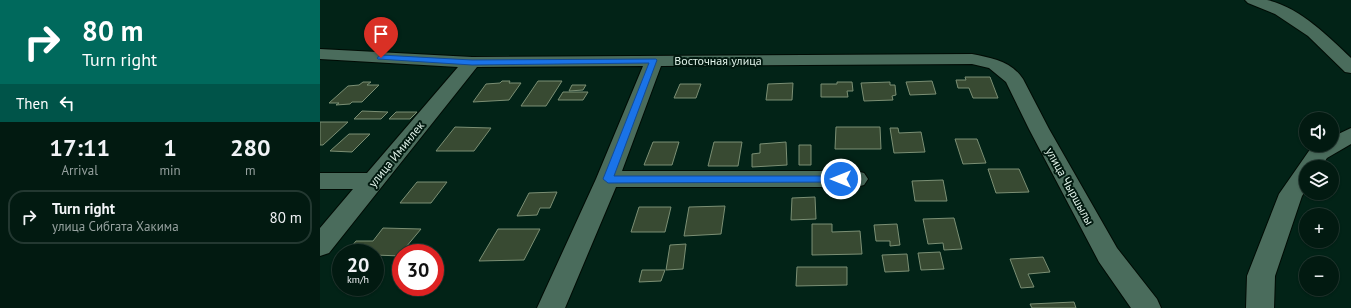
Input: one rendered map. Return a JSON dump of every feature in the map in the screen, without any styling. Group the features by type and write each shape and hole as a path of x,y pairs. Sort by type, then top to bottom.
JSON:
{"street":[{"path":"1253,0 1281,11 1314,32 1351,68"},
{"name":"Восточная улица","path":"320,54 472,62 972,58 995,64"},
{"path":"551,308 608,179 654,60"},
{"name":"улица Иминлек","path":"320,246 472,62"},
{"name":"улица Чыршылы","path":"995,64 1014,79 1039,129 1108,255 1147,308"},
{"path":"1314,160 1319,153 1351,135"},
{"path":"608,179 856,179"},
{"path":"320,181 375,181"},
{"path":"1260,308 1261,276 1291,194 1299,183"}],"building":[{"path":"965,77 990,77 998,98 973,98 969,88 958,88 956,80 966,80"},
{"path":"502,81 510,81 509,83 521,83 509,100 473,102 486,84 500,83"},
{"path":"538,81 562,81 546,106 521,106"},
{"path":"932,81 936,94 910,95 906,82"},
{"path":"363,82 371,82 367,85 379,85 362,102 336,105 339,103 329,103 348,86 359,85"},
{"path":"837,82 852,82 853,91 847,91 848,97 821,97 821,84 837,84"},
{"path":"890,82 890,85 895,85 896,95 892,96 893,100 864,101 861,83"},
{"path":"793,83 792,100 766,100 768,84"},
{"path":"680,84 701,84 696,98 674,98"},
{"path":"572,85 586,85 583,90 569,91"},
{"path":"563,92 588,92 583,100 558,100"},
{"path":"362,111 388,112 381,119 354,119"},
{"path":"396,112 417,112 410,119 389,119"},
{"path":"320,122 348,122 323,145 320,145"},
{"path":"455,127 491,128 474,151 436,151"},
{"path":"836,127 880,127 881,149 835,149"},
{"path":"890,128 898,128 899,133 921,132 925,152 894,153"},
{"path":"349,134 370,134 352,152 330,151"},
{"path":"955,139 977,139 986,163 963,164"},
{"path":"653,142 679,142 672,165 644,165"},
{"path":"714,142 742,142 738,166 708,166"},
{"path":"786,142 787,165 752,167 752,154 760,153 760,144"},
{"path":"799,145 811,145 811,165 799,165"},
{"path":"988,169 1019,169 1029,192 996,193"},
{"path":"943,180 947,201 915,201 912,181"},
{"path":"417,182 447,182 431,203 400,203"},
{"path":"557,192 550,208 540,208 537,215 517,216 529,193"},
{"path":"815,197 816,219 791,220 792,198"},
{"path":"725,206 721,234 684,236 689,207"},
{"path":"639,207 671,207 665,232 631,232"},
{"path":"954,218 962,249 944,250 943,243 928,244 923,219"},
{"path":"812,224 832,224 832,232 860,231 862,254 812,255"},
{"path":"897,224 900,245 890,246 890,241 876,241 874,225"},
{"path":"383,228 421,229 408,244 392,244 392,256 384,255 384,244 354,244 356,241 373,241"},
{"path":"498,229 540,229 524,260 479,261"},
{"path":"686,244 683,269 666,270 670,245"},
{"path":"940,252 944,269 921,270 918,253"},
{"path":"907,254 909,271 885,272 882,255"},
{"path":"1043,257 1050,272 1028,274 1034,287 1021,288 1010,259"},
{"path":"797,267 847,267 847,285 796,286"},
{"path":"642,270 665,270 661,281 639,282"},
{"path":"1074,302 1076,308 1032,308 1030,304"}],"route":[{"path":"381,58 472,62 654,60 608,179 841,179"}]}
